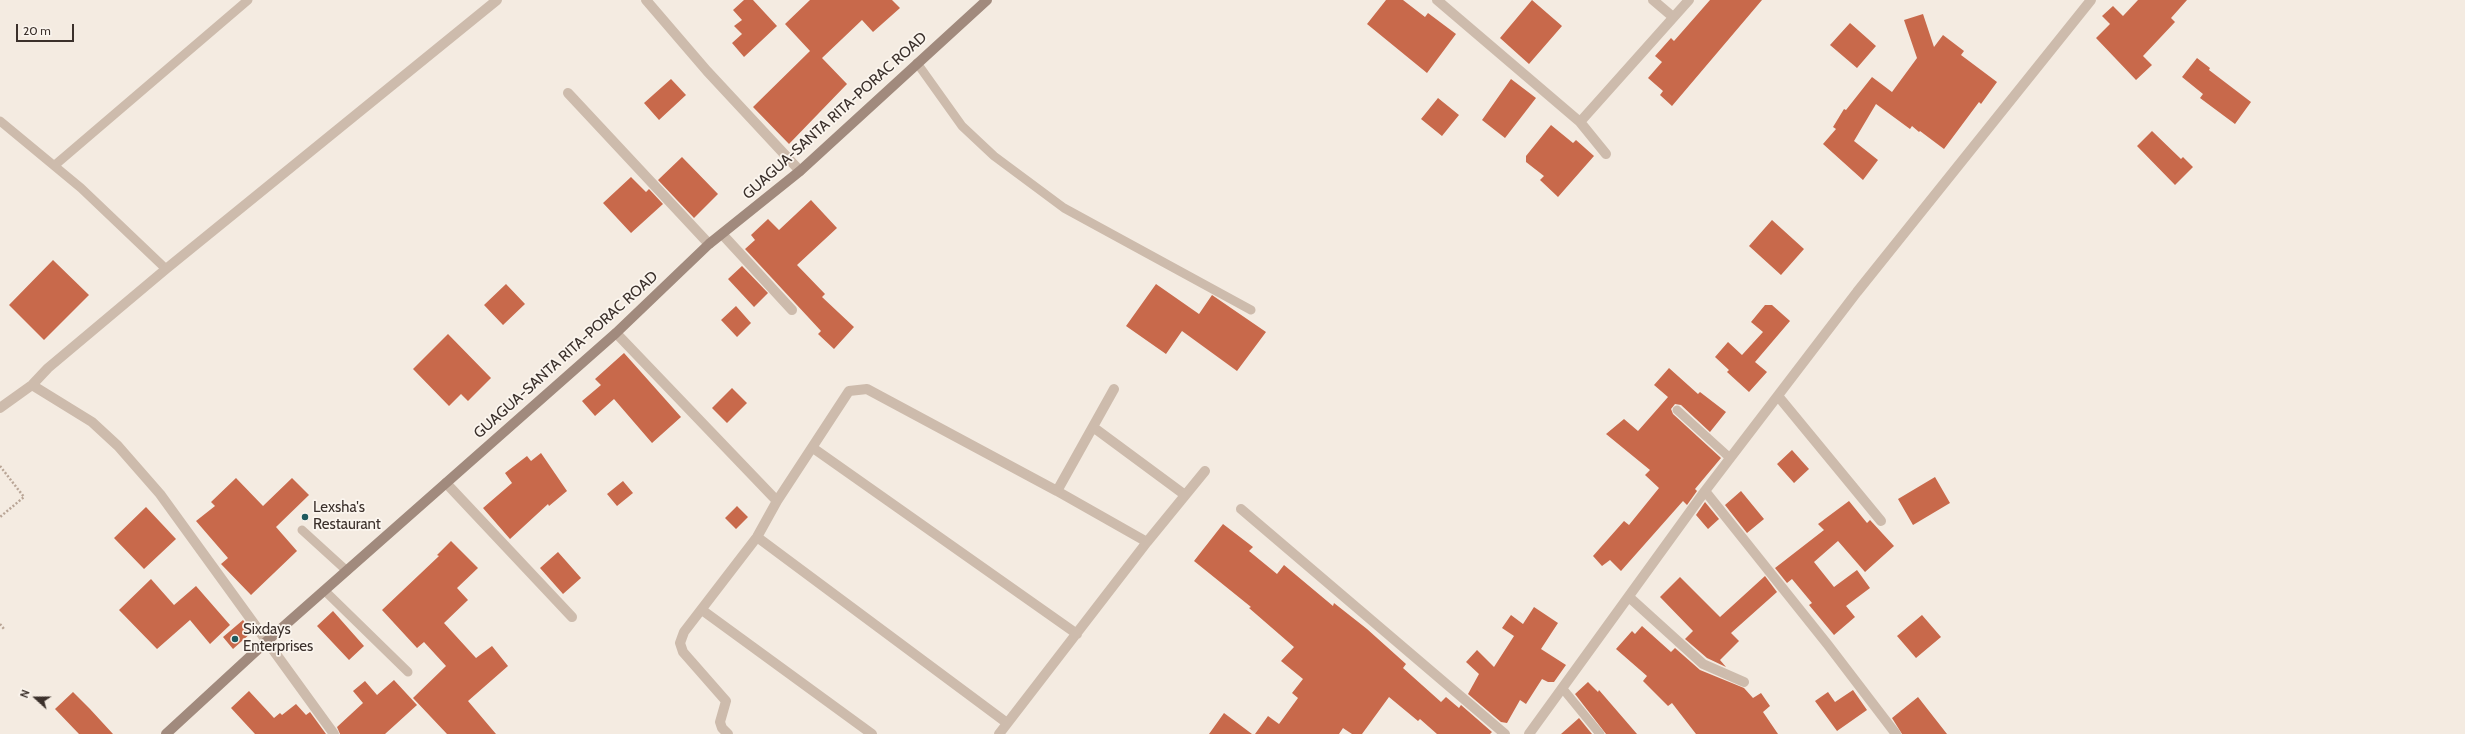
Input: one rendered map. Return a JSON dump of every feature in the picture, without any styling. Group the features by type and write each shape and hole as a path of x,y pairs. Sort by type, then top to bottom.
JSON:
{"main road":[{"name":"GUAGUA-SANTA RITA-PORAC ROAD","path":"166,734 267,641 616,333 709,244 800,171 988,0"}],"street":[{"path":"0,408 32,385 48,368 166,269 497,0"},
{"path":"646,0 707,71 800,171"},
{"path":"1437,0 1580,122 1606,154"},
{"path":"1653,0 1673,17"},
{"path":"1580,122 1689,0"},
{"path":"1529,734 1705,491 1857,292 2091,0"},
{"path":"568,93 709,244"},
{"path":"722,234 792,310"},
{"path":"616,333 777,501"},
{"path":"32,385 92,422 118,446 160,494 334,734"},
{"path":"728,734 722,728 720,722 726,701 682,652 680,643 684,632 757,537 777,501 849,391 866,389 1057,490 1147,542"},
{"path":"1057,490 1114,389"},
{"path":"1778,396 1881,521"},
{"path":"1093,427 1185,495"},
{"path":"813,448 1077,634"},
{"path":"999,734 1147,542 1205,471"},
{"path":"446,483 572,617"},
{"path":"1705,491 1828,645 1896,734"},
{"path":"1241,509 1505,734"},
{"path":"757,537 1007,723"},
{"path":"1629,597 1706,666 1735,676 1744,682"},
{"path":"702,610 872,734"}],"lane":[{"path":"55,165 248,0"},
{"path":"917,63 962,126 994,156 1064,208 1251,310"},
{"path":"0,121 55,165 123,226 166,269"},
{"path":"1677,410 1730,458"},
{"path":"302,530 347,571"},
{"path":"325,591 408,672"},
{"path":"1563,689 1600,734"}],"path":[{"path":"0,466 24,496 0,517"},
{"path":"0,624 4,629"}],"building":[{"path":"744,0 753,0 777,26 744,57 732,43 742,34 734,26 742,20 733,10"},
{"path":"810,0 892,0 900,8 873,32 862,20 822,58 847,84 789,144 753,107 810,51 785,24"},
{"path":"1386,0 1403,0 1425,17 1428,13 1456,34 1427,73 1367,24"},
{"path":"1532,0 1562,26 1529,64 1500,38"},
{"path":"1710,0 1762,0 1672,106 1660,95 1663,91 1648,78 1662,62 1655,56 1671,38 1674,41"},
{"path":"2138,0 2187,0 2171,18 2175,22 2143,56 2152,65 2136,80 2096,38 2110,24 2102,16 2113,6 2123,16"},
{"path":"1923,14 1934,47 1943,35 1964,51 1961,55 1997,82 1981,104 1979,102 1944,149 1912,126 1910,129 1876,104 1854,141 1878,160 1863,180 1823,144 1836,129 1833,127 1844,109 1846,110 1872,77 1892,92 1917,58 1904,20"},
{"path":"1850,23 1876,46 1857,68 1830,45"},
{"path":"2197,58 2210,68 2209,70 2251,102 2235,124 2200,98 2203,94 2182,77"},
{"path":"671,79 686,95 659,120 644,103"},
{"path":"1511,79 1536,98 1505,138 1482,120"},
{"path":"1438,98 1459,115 1442,136 1421,119"},
{"path":"1551,125 1573,143 1576,140 1594,156 1558,197 1540,180 1544,176 1526,162 1526,156"},
{"path":"2152,131 2181,159 2183,157 2193,167 2175,185 2137,146"},
{"path":"682,157 718,194 694,218 658,180"},
{"path":"631,177 646,192 649,189 663,204 631,233 603,203"},
{"path":"811,200 837,228 797,265 825,294 822,297 854,327 834,349 818,334 821,331 745,249 755,240 751,235 768,219 779,230"},
{"path":"1772,220 1804,249 1781,275 1749,246"},
{"path":"53,260 89,295 44,340 9,305"},
{"path":"742,266 768,293 754,307 728,279"},
{"path":"506,284 525,304 503,325 484,305"},
{"path":"1156,284 1199,314 1212,295 1266,332 1237,371 1182,331 1166,354 1126,326"},
{"path":"1765,305 1772,305 1790,321 1755,362 1767,372 1749,392 1727,372 1729,370 1715,357 1728,342 1742,355 1763,332 1751,322"},
{"path":"736,306 751,323 737,337 721,320"},
{"path":"448,334 491,378 468,401 461,394 449,406 413,369"},
{"path":"624,353 681,417 652,443 614,399 595,416 582,401 601,385 595,379"},
{"path":"1669,368 1698,394 1700,392 1726,412 1710,432 1681,405 1675,404 1671,409 1673,414 1721,458 1695,489 1697,491 1687,505 1683,501 1621,571 1610,560 1602,566 1593,556 1624,521 1629,525 1659,488 1645,475 1650,470 1606,434 1624,419 1638,431 1668,397 1654,385"},
{"path":"732,388 747,403 727,423 712,408"},
{"path":"1792,450 1809,469 1794,483 1777,464"},
{"path":"541,453 567,491 549,506 548,504 510,539 483,508 512,483 505,473 527,456 531,461"},
{"path":"1935,477 1950,503 1913,525 1898,499"},
{"path":"236,478 263,506 292,478 309,495 276,527 297,551 251,595 221,564 228,558 196,521 215,506 211,502"},
{"path":"623,481 633,493 617,506 607,494"},
{"path":"1741,491 1764,519 1747,533 1725,505"},
{"path":"1849,501 1867,523 1870,520 1894,546 1865,572 1838,541 1814,562 1834,587 1857,570 1870,588 1846,606 1855,617 1834,635 1809,605 1812,603 1792,579 1787,583 1775,568 1824,530 1818,524"},
{"path":"1705,502 1719,519 1708,529 1696,515"},
{"path":"737,506 748,517 736,529 725,518"},
{"path":"146,507 176,539 144,569 114,538"},
{"path":"1223,524 1253,547 1249,551 1277,574 1284,565 1333,606 1334,603 1367,629 1406,664 1403,668 1441,702 1446,697 1459,708 1461,705 1492,732 1490,734 1437,734 1420,719 1418,721 1389,697 1362,734 1352,734 1343,728 1339,734 1255,734 1268,716 1279,724 1298,698 1292,693 1303,679 1281,661 1294,647 1249,608 1251,607 1194,561"},
{"path":"451,541 478,568 457,588 468,600 444,623 476,658 492,646 508,666 468,701 496,734 447,734 413,698 446,666 424,642 417,648 382,610 439,556 437,555"},
{"path":"558,552 581,578 563,594 540,568"},
{"path":"1765,576 1777,592 1731,633 1739,641 1720,660 1726,667 1707,658 1685,639 1693,631 1660,597 1680,577 1720,617"},
{"path":"151,579 174,605 196,586 230,625 210,644 190,620 157,649 119,610"},
{"path":"1534,607 1558,623 1541,649 1566,665 1554,682 1548,682 1542,679 1526,704 1520,700 1507,723 1501,722 1468,694 1479,674 1466,662 1477,650 1494,667 1514,636 1502,628 1511,615 1523,624"},
{"path":"333,611 364,646 349,660 317,626"},
{"path":"1922,615 1941,637 1916,658 1897,636"},
{"path":"243,620 252,632 233,649 223,637"},
{"path":"1642,626 1671,652 1675,648 1700,670 1744,688 1753,698 1761,693 1770,706 1763,712 1778,734 1696,734 1672,703 1668,706 1643,681 1647,676 1616,649 1632,631 1635,634"},
{"path":"394,680 417,705 385,734 340,734 337,727 363,703 353,691 365,681 377,695"},
{"path":"1588,682 1598,692 1599,690 1637,734 1606,734 1575,694"},
{"path":"1853,690 1867,710 1837,731 1815,701 1828,692 1835,702"},
{"path":"249,691 274,718 280,713 282,715 296,704 306,715 310,712 326,734 255,734 231,708"},
{"path":"73,692 113,734 79,734 55,709"},
{"path":"1918,697 1947,734 1902,734 1892,718"},
{"path":"1224,713 1252,734 1209,734"},
{"path":"1579,718 1592,734 1561,734"}],"place":[{"name":"Lexsha's Restaurant","path":"305,517"},
{"name":"Sixdays Enterprises","path":"235,639"}]}
